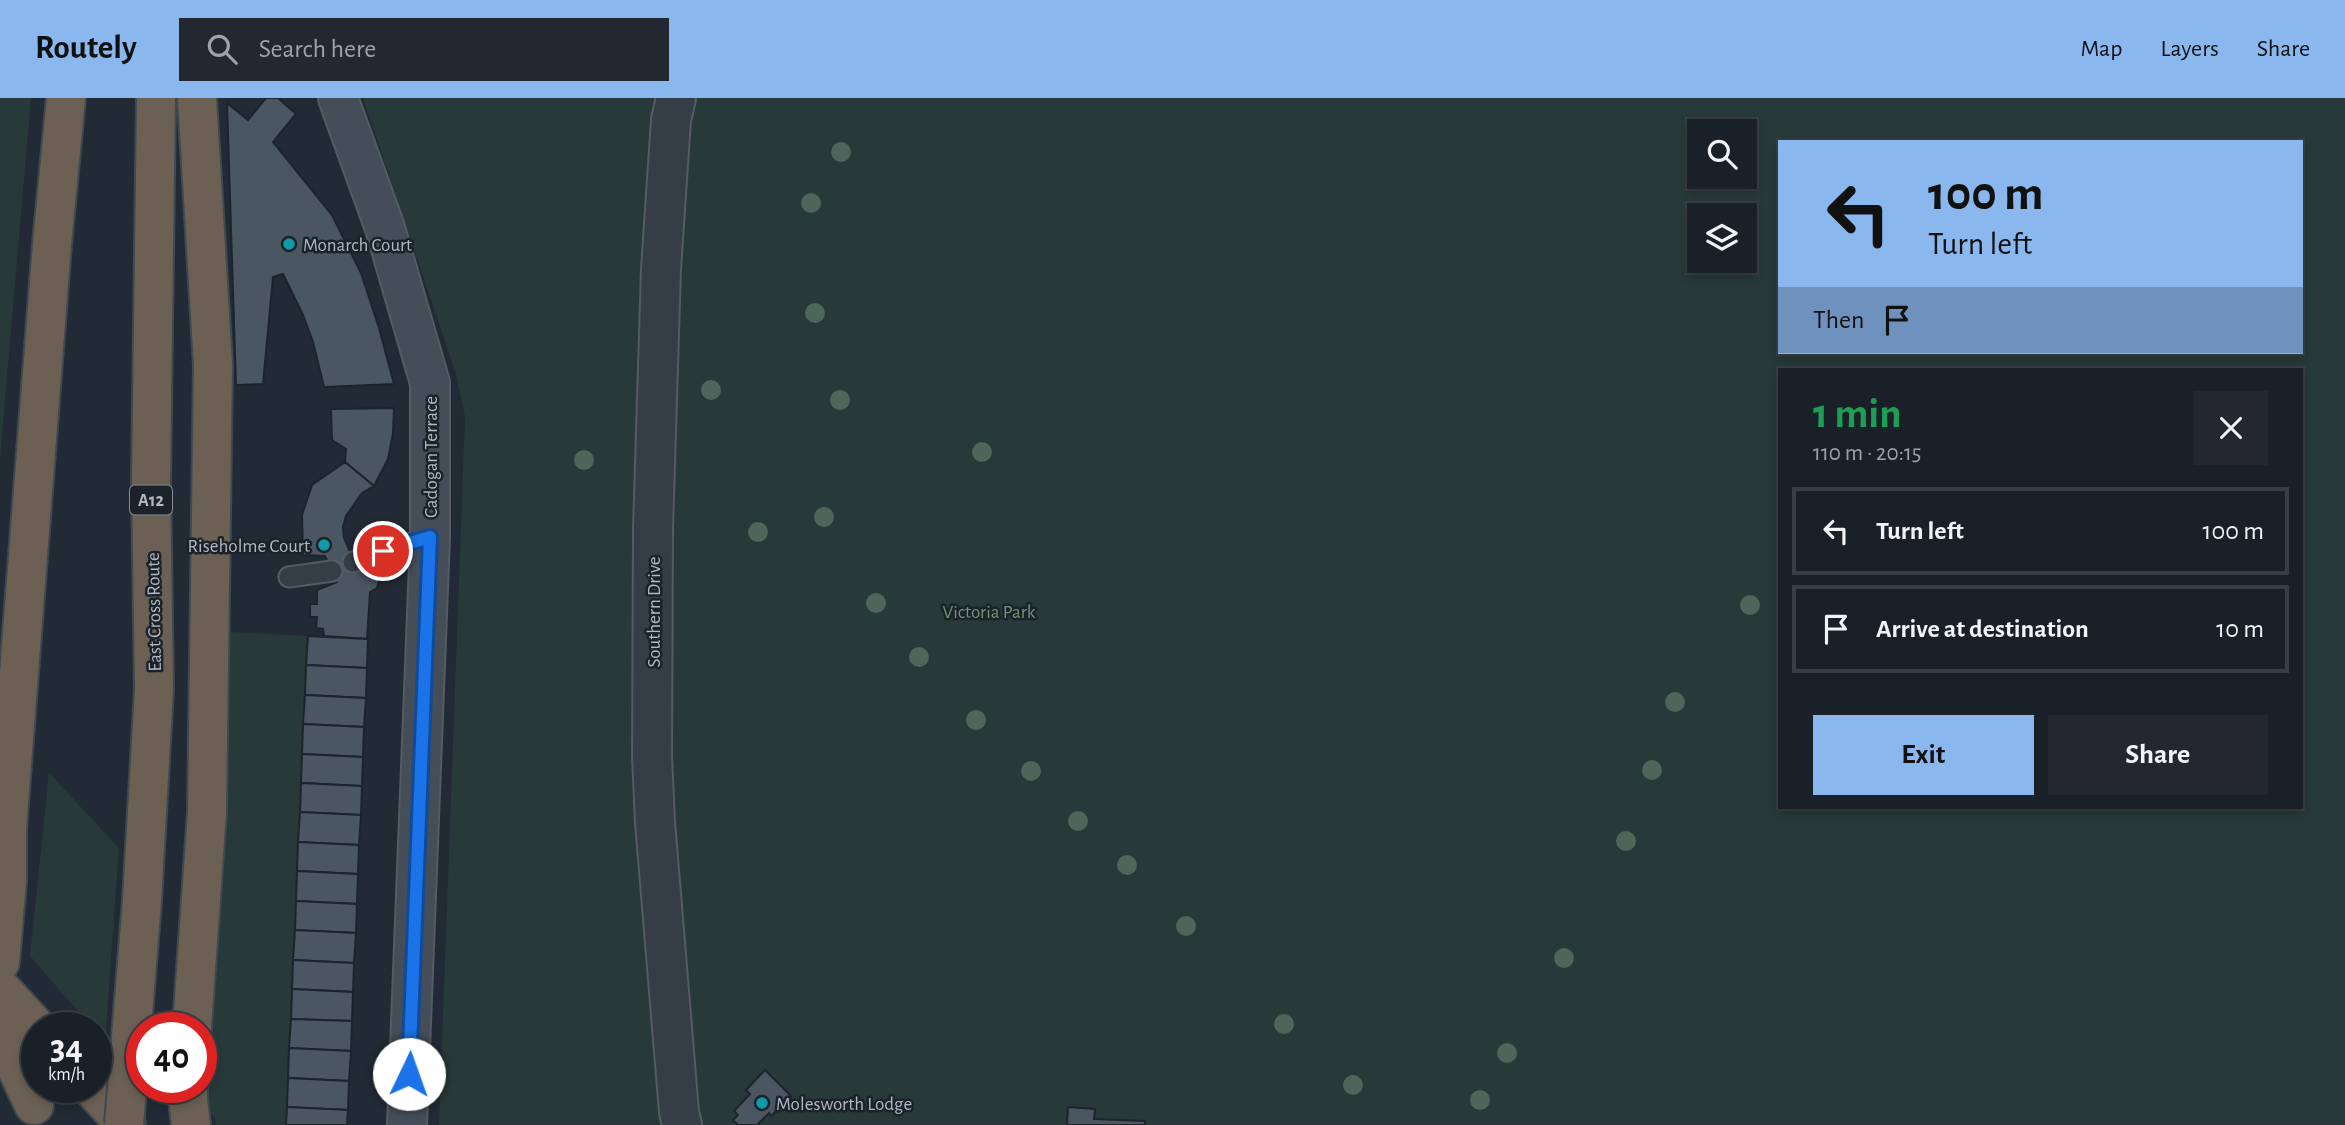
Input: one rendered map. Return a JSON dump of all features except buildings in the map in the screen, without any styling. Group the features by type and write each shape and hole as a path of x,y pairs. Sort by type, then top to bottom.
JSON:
{"highway":[{"path":"0,962 7,881 3,833 66,98"},
{"name":"East Cross Route","path":"125,1125 154,689 151,482 156,98"},
{"path":"193,1012 207,812 213,365 197,98"},
{"path":"0,988 22,1012"},
{"path":"0,1019 8,1049 43,1115"},
{"path":"0,1070 43,1115"},
{"path":"105,1103 125,1125"},
{"path":"189,1103 191,1125"}],"street":[{"name":"Cadogan Terrace","path":"338,98 385,228 430,383 430,537 407,1125"},
{"name":"Southern Drive","path":"676,98 671,120 661,283 653,529 652,756 656,835 682,1125"}],"lane":[{"path":"353,562 430,537"},
{"path":"289,577 332,571"}],"green space":[{"path":"0,98 31,98 0,458"},
{"name":"Victoria Park","path":"363,98 2345,98 2345,1125 439,1125 465,417 456,374"},
{"path":"230,632 308,636 286,1125 216,1125 215,1117 204,1109 204,1103 217,1103 217,1012 207,1012"},
{"path":"49,773 119,848 107,1012 79,1012 30,956"}],"place":[{"name":"Monarch Court","path":"289,244"},
{"name":"Riseholme Court","path":"324,545"},
{"name":"Molesworth Lodge","path":"762,1103"}],"route":[{"path":"383,551 430,537 409,1074"}]}
